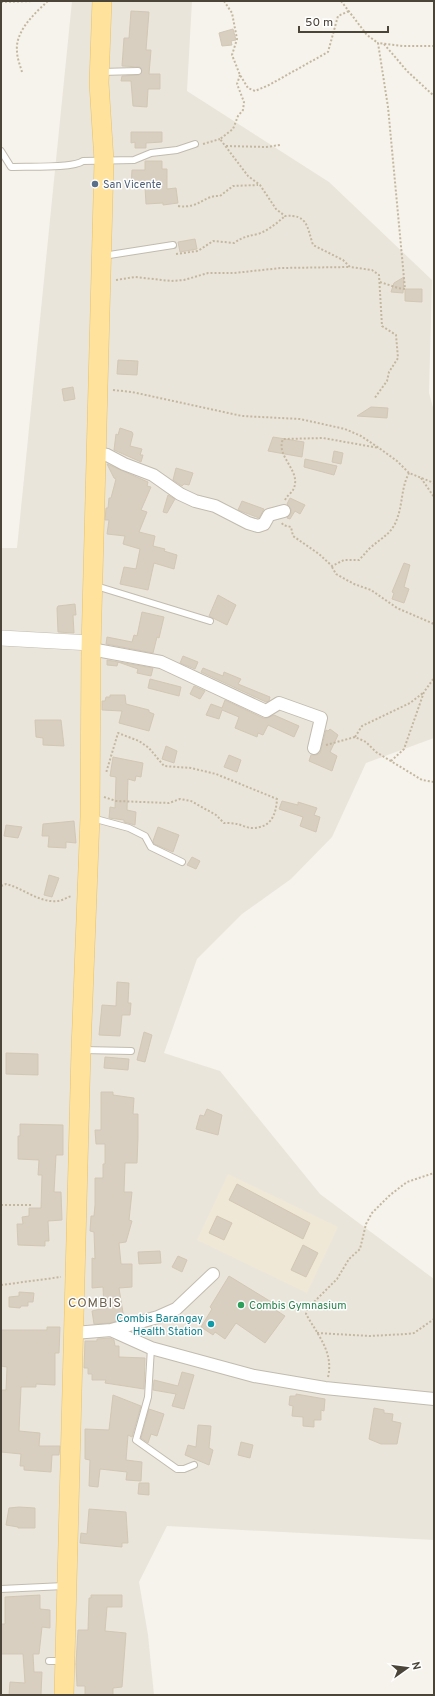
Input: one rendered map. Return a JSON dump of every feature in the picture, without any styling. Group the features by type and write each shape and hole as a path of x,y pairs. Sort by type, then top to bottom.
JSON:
{"main road":[{"path":"64,1695 57,1661 66,1586 76,1276 81,1050 90,817 92,586 104,161 100,78 102,1"}],"street":[{"path":"96,453 143,470 153,475 180,494 195,501 215,506 248,523 258,526 264,524 269,516 282,511"},
{"path":"1,638 91,646 161,662 266,711 279,703 321,718 314,748"},
{"path":"74,1333 111,1330 158,1317 176,1309 213,1274"},
{"path":"111,1330 151,1348 254,1376 325,1388 434,1399"}],"lane":[{"path":"100,78 138,72"},
{"path":"1,151 11,167 78,165 83,161 134,160 151,153 176,150 195,144"},
{"path":"101,256 173,245"},
{"path":"92,586 110,589 210,621"},
{"path":"90,817 129,828 145,836 151,846 182,862"},
{"path":"81,1050 131,1051"},
{"path":"151,1348 148,1397 136,1440 176,1469 184,1469 194,1465"},
{"path":"1,1589 66,1586"}],"path":[{"path":"1,2 34,1"},
{"path":"22,72 16,49 20,36 25,25 48,1"},
{"path":"224,1 232,13 236,31 237,40 232,55 240,75 248,88 255,91 269,86 328,52 338,16 349,11"},
{"path":"341,1 366,35 378,43 434,46"},
{"path":"378,43 388,107 405,289 380,282"},
{"path":"384,44 407,71 434,96"},
{"path":"195,144 208,143 220,139 233,129 244,102 237,84 240,75"},
{"path":"220,139 248,176 260,184 276,209 285,216"},
{"path":"225,146 266,147 280,145"},
{"path":"178,206 189,208 214,196 220,196 233,186 260,184"},
{"path":"173,245 177,254 198,251 213,241 234,243 240,238 259,233 273,226 285,216 294,215 301,218 306,223 313,245 343,260 350,267"},
{"path":"101,279 113,281 135,277 177,281 193,279 208,273 234,274 281,268 350,267 372,270 380,275 382,326 396,336 398,358 389,372 387,381 374,399"},
{"path":"97,388 132,392 242,416 300,418 324,423 345,429 361,436 397,461 409,474 434,483"},
{"path":"379,448 322,438 283,440 283,454 295,477 293,490 288,494 280,519 283,525 291,527 293,536 319,554 332,566 336,574 354,584 371,590 397,608 434,624"},
{"path":"332,566 344,560 359,560 369,549 387,536 397,519 404,483 409,474"},
{"path":"420,477 434,497"},
{"path":"391,761 404,749 424,692 434,678"},
{"path":"355,737 362,726 410,703 424,692"},
{"path":"99,796 116,801 169,803 180,799 191,801 216,815 224,823 236,823 251,828 261,827 273,818 276,813 277,799 216,774 191,768 164,766 149,748 139,741 118,733 106,775"},
{"path":"314,748 355,737 366,742 376,752 422,780 434,782"},
{"path":"1,886 6,884 20,887 43,900 57,901 70,896 87,896"},
{"path":"325,1388 330,1366 328,1351 306,1314 307,1309 337,1279 349,1259 360,1249 366,1224 372,1213 390,1195 407,1182 434,1172"},
{"path":"1,1205 32,1205"},
{"path":"1,1285 76,1276"},
{"path":"317,1333 370,1336 406,1334 414,1333 434,1319"}],"shaded area":[{"path":"72,1 192,1 187,91 329,182 432,280 429,393 434,411 434,738 366,763 332,837 291,879 242,914 197,959 164,1053 220,1071 320,1194 434,1279 434,1540 167,1526 139,1582 148,1635 154,1695 1,1695 1,548 17,548"},
{"path":"228,1174 338,1227 307,1293 197,1240"}],"building":[{"path":"131,11 149,12 146,50 151,50 149,74 160,74 160,89 148,89 147,107 133,106 131,81 121,81 122,76 139,75 142,71 140,67 122,66 124,38 129,38"},
{"path":"233,29 236,40 231,41 232,45 222,46 219,33"},
{"path":"131,132 162,132 162,142 146,143 146,148 135,148 135,142 131,143"},
{"path":"145,161 162,161 162,169 167,169 167,189 176,188 178,203 163,205 163,203 146,204 145,187 131,188 132,170 145,170"},
{"path":"195,239 197,249 180,252 178,242"},
{"path":"404,277 403,293 391,292 394,283"},
{"path":"405,289 422,289 422,302 405,301"},
{"path":"118,360 138,361 137,375 117,374"},
{"path":"73,387 75,399 64,401 62,389"},
{"path":"371,407 388,408 387,418 357,416"},
{"path":"120,428 132,432 133,434 130,446 142,449 140,455 143,455 141,462 114,450 116,434 118,435"},
{"path":"273,437 304,442 302,457 268,451"},
{"path":"334,451 343,453 341,464 332,462"},
{"path":"305,459 337,466 334,475 304,467"},
{"path":"107,464 148,482 147,486 151,487 141,510 147,512 139,532 155,536 153,546 165,549 164,551 177,555 174,569 154,563 148,590 120,584 124,567 136,569 140,549 123,544 125,536 107,534 109,520 105,520 106,508 108,508 109,498 111,498 116,479 114,478"},
{"path":"176,468 193,473 189,485 184,484 182,486 173,480"},
{"path":"168,495 175,499 167,513 163,512"},
{"path":"290,498 305,505 300,514 295,511 290,519 287,518 291,513 291,509 287,504"},
{"path":"242,501 264,509 259,518 238,510"},
{"path":"404,563 410,565 404,587 409,589 404,603 392,599 394,593 392,592"},
{"path":"218,595 236,605 227,625 209,616"},
{"path":"75,604 76,615 73,615 74,633 58,632 58,606"},
{"path":"142,612 164,617 159,638 157,637 153,653 106,644 107,637 132,642 134,635 137,636"},
{"path":"183,656 198,662 195,669 180,663"},
{"path":"107,660 153,668 151,676 137,673 138,669 118,662 117,666 107,665"},
{"path":"203,668 223,676 224,672 241,679 238,684 270,697 269,701 266,702 201,672"},
{"path":"150,679 181,687 179,696 148,688"},
{"path":"194,686 205,691 200,699 190,694"},
{"path":"110,695 125,695 126,704 149,710 149,712 154,714 149,731 119,723 122,711 102,710 102,701 105,701 106,697 110,697"},
{"path":"225,700 263,718 274,715 299,726 294,737 268,725 263,735 258,733 257,737 235,728 239,717 222,710 219,719 206,715 211,704 222,708"},
{"path":"35,720 61,720 64,746 43,745 43,738 36,737"},
{"path":"330,729 338,735 330,752 337,756 332,771 309,761 311,755 320,753 326,730 328,731"},
{"path":"166,746 177,751 174,763 162,759"},
{"path":"229,755 241,760 237,772 224,767"},
{"path":"113,757 143,763 141,777 136,776 135,781 128,779 127,810 136,812 135,825 124,822 124,820 109,818 110,807 115,808 116,777 110,776"},
{"path":"282,801 298,805 298,802 317,808 314,815 320,817 316,832 300,826 303,817 279,809"},
{"path":"74,821 76,843 66,842 66,848 48,847 49,836 42,836 43,824"},
{"path":"6,825 22,827 18,838 4,836"},
{"path":"158,827 179,835 173,852 154,844 153,841"},
{"path":"192,857 200,861 196,869 187,865"},
{"path":"49,875 59,878 52,897 44,895"},
{"path":"117,982 129,983 128,1003 131,1003 130,1015 122,1015 120,1036 99,1035 102,1005 116,1006"},
{"path":"144,1032 152,1035 145,1062 137,1060"},
{"path":"6,1053 38,1054 38,1075 6,1074"},
{"path":"105,1057 129,1059 128,1070 104,1068"},
{"path":"101,1092 113,1092 113,1095 134,1098 133,1114 138,1114 138,1137 137,1163 125,1163 124,1192 132,1192 129,1220 132,1221 126,1242 119,1243 121,1264 132,1264 132,1287 119,1288 124,1319 110,1323 94,1324 92,1311 104,1308 103,1287 92,1288 92,1258 95,1259 94,1232 90,1231 91,1216 94,1216 95,1178 103,1178 103,1164 105,1164 105,1144 96,1144 95,1130 101,1130"},
{"path":"207,1109 222,1115 218,1135 196,1129 200,1115 204,1116"},
{"path":"20,1124 63,1125 63,1155 56,1155 54,1192 61,1192 62,1220 48,1221 49,1241 45,1241 45,1246 18,1245 17,1224 23,1224 22,1217 29,1216 29,1208 41,1208 42,1175 38,1175 39,1160 18,1159 18,1136 20,1136"},
{"path":"237,1184 310,1223 303,1239 229,1200"},
{"path":"217,1216 232,1223 224,1240 209,1233"},
{"path":"303,1245 318,1253 306,1277 291,1270"},
{"path":"160,1251 161,1263 139,1264 138,1252"},
{"path":"178,1256 187,1260 182,1272 172,1267"},
{"name":"Combis Gymnasium","path":"229,1276 273,1303 271,1307 285,1316 265,1343 236,1323 225,1339 215,1332 213,1335 201,1327 212,1309 210,1307"},
{"path":"19,1292 34,1293 33,1302 28,1302 28,1306 21,1306 20,1308 9,1307 9,1297 19,1296"},
{"path":"47,1327 60,1327 59,1353 55,1353 55,1385 36,1384 36,1387 21,1387 19,1431 40,1433 39,1446 60,1446 59,1455 52,1455 51,1472 24,1470 24,1466 20,1466 21,1454 1,1452 1,1390 6,1390 7,1367 1,1366 1,1330 47,1330"},
{"path":"110,1338 114,1340 115,1346 119,1346 119,1357 145,1358 144,1389 105,1383 106,1380 92,1380 92,1374 88,1374 88,1368 84,1368 85,1341 97,1341 97,1339"},
{"path":"182,1372 194,1375 184,1409 172,1406 176,1394 153,1390 154,1380 178,1386"},
{"path":"296,1394 325,1399 324,1411 321,1410 321,1420 314,1420 314,1427 303,1426 303,1417 292,1416 293,1406 289,1405 290,1396 296,1396"},
{"path":"113,1395 141,1406 132,1437 128,1435 126,1460 142,1462 141,1481 126,1480 127,1472 100,1469 98,1487 89,1486 90,1460 85,1459 85,1429 109,1430"},
{"path":"374,1408 384,1410 384,1413 393,1414 392,1421 401,1423 397,1444 381,1444 369,1439"},
{"path":"149,1409 164,1414 157,1436 151,1434 148,1443 141,1438"},
{"path":"198,1425 211,1426 209,1448 213,1450 209,1465 185,1455 188,1445 196,1447"},
{"path":"241,1442 253,1445 250,1458 238,1455"},
{"path":"139,1483 149,1483 149,1495 138,1494"},
{"path":"9,1508 35,1508 35,1528 18,1528 6,1525"},
{"path":"89,1509 126,1512 128,1543 122,1543 122,1547 80,1543 81,1533 87,1534"},
{"path":"40,1595 40,1609 50,1610 50,1628 42,1627 39,1654 33,1654 34,1672 42,1672 41,1695 9,1695 10,1682 25,1683 23,1654 1,1654 1,1624 5,1624 5,1597"},
{"path":"91,1595 122,1595 122,1607 107,1607 105,1631 126,1633 122,1687 113,1688 113,1695 85,1695 85,1686 77,1686 76,1664 78,1630 88,1630 89,1598 91,1598"}],"place":[{"name":"San Vicente","path":"95,184"},
{"name":"Combis Gymnasium","path":"241,1305"},
{"name":"Combis Barangay Health Station","path":"211,1324"}],"district":[{"name":"COMBIS","path":"95,1302"}]}
